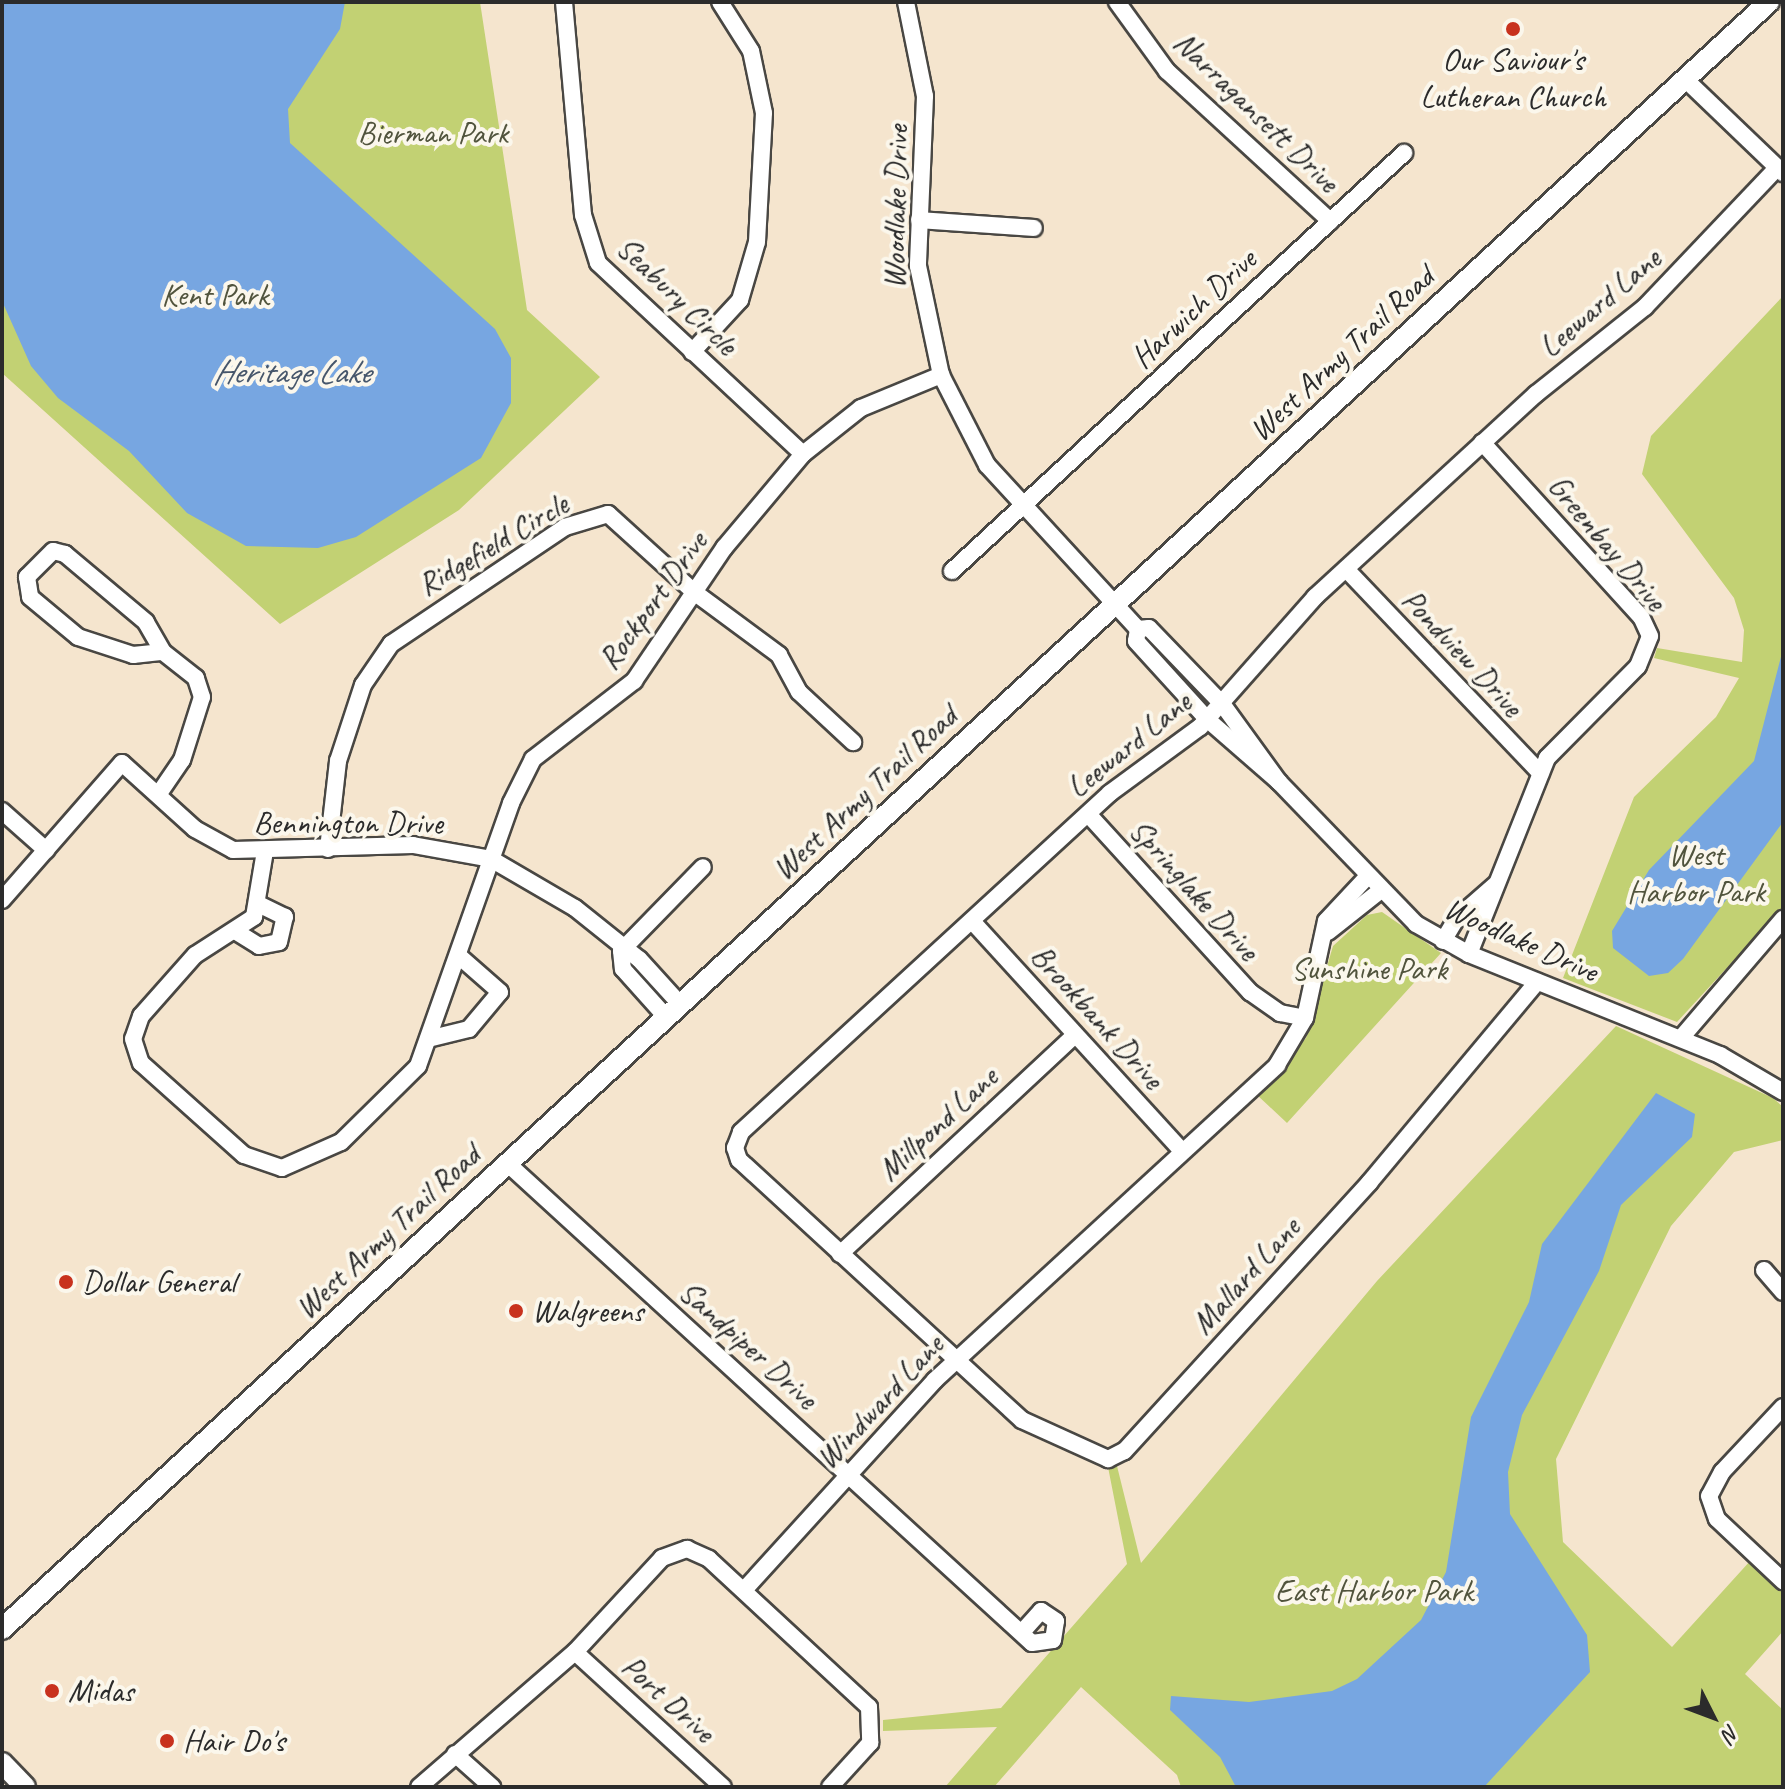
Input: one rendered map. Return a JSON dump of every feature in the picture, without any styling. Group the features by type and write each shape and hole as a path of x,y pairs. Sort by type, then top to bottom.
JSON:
{"main road":[{"name":"West Army Trail Road","path":"2,1629 1769,2"},
{"path":"2,1763 17,1785"}],"street":[{"name":"Seabury Circle","path":"564,2 590,249 606,274 803,454"},
{"path":"692,352 740,300 757,242 764,113 751,51 720,2"},
{"name":"Woodlake Drive","path":"906,2 925,96 919,220 923,307 941,375 972,442 1022,507 1138,629"},
{"name":"Narragansett Drive","path":"1117,2 1167,71 1330,221"},
{"path":"1685,79 1780,170"},
{"name":"Harwich Drive","path":"952,571 1404,153"},
{"name":"Leeward Lane","path":"957,1359 739,1160 736,1139 1088,814 1208,720 1346,569 1482,442 1645,307 1780,170"},
{"path":"919,220 1034,228"},
{"name":"Rockport Drive","path":"260,905 235,931 195,955 141,1016 133,1039 141,1063 206,1122 259,1164 303,1162 355,1131 418,1066 491,859 533,759 626,689 694,592 803,454 861,408 941,375"},
{"name":"Greenbay Drive","path":"1469,954 1540,773 1566,733 1638,666 1650,636 1641,617 1482,442"},
{"name":"Ridgefield Circle","path":"328,849 328,801 363,685 411,627 565,527 608,514 694,592 779,655 799,692 853,742"},
{"path":"158,795 182,760 202,697 190,669 163,652 146,622 53,551 23,588 49,616 97,645 133,655 163,652"},
{"name":"Pondview Drive","path":"1346,569 1540,773"},
{"name":"Woodlake Drive","path":"1138,629 1149,628 1223,705 1279,782"},
{"name":"Woodlake Drive","path":"1138,629 1136,641 1208,720 1279,782 1380,891 1443,941 1537,982 1681,1038 1783,1092"},
{"name":"Bennington Drive","path":"46,850 122,763 210,839 265,851 413,845 491,859 562,898 621,951 639,959 673,1011"},
{"path":"2,811 46,850 2,900"},
{"name":"Springlake Drive","path":"1088,814 1250,992 1280,1013 1305,1018"},
{"path":"235,931 259,946 279,942 285,917 260,905 265,851"},
{"path":"621,951 703,867"},
{"name":"Windward Lane","path":"744,1590 957,1359 1277,1065 1305,1018 1328,932 1326,921 1367,877"},
{"name":"Greenbay Drive","path":"1443,941 1456,919 1495,885"},
{"path":"1328,932 1380,891"},
{"path":"1681,1038 1783,919"},
{"name":"Brookbank Drive","path":"972,921 1181,1150"},
{"path":"428,1039 469,1029 500,992 459,956"},
{"name":"Mallard Lane","path":"957,1359 1034,1427 1108,1459 1124,1451 1370,1182 1537,982"},
{"name":"Millpond Lane","path":"840,1254 1075,1035"},
{"name":"Sandpiper Drive","path":"507,1163 1023,1631"},
{"path":"1764,1270 1783,1292"},
{"path":"1783,1407 1722,1472 1709,1496 1717,1519 1783,1581"},
{"path":"419,1787 575,1652 678,1550 703,1555 744,1590 875,1716 870,1743 830,1787"},
{"name":"Port Drive","path":"575,1652 723,1787"},
{"path":"455,1754 492,1787"}],"green space":[{"name":"Heritage Lake","path":"2,2 480,2 527,310 600,377 459,510 280,624 2,373"},
{"name":"West Harbor Park","path":"1783,296 1783,907 1677,1022 1563,978 1634,797 1716,717 1739,678 1654,658 1657,648 1742,662 1744,630 1734,598 1642,474 1651,436"},
{"name":"Sunshine Park","path":"1382,912 1441,953 1287,1123 1256,1094 1306,1038 1333,946 1367,915"},
{"name":"East Harbor Park","path":"1616,1026 1773,1098 1783,1107 1783,1140 1734,1152 1671,1226 1556,1459 1563,1542 1672,1647 1751,1560 1783,1590 1783,1631 1745,1674 1783,1710 1783,1787 1181,1787 1177,1775 1081,1687 994,1787 945,1787 997,1727 883,1731 883,1720 1001,1708 1127,1564 1108,1467 1117,1466 1141,1563 1377,1281"}],"water":[{"name":"Heritage Lake","path":"2,2 345,2 340,29 288,109 290,143 495,329 511,358 511,403 481,458 356,537 318,548 246,546 187,513 129,451 58,398 31,366 2,301"},
{"path":"1783,649 1783,822 1683,959 1668,973 1649,976 1613,948 1612,931 1649,870 1754,761"},
{"path":"1656,1093 1695,1114 1692,1137 1621,1205 1599,1271 1522,1415 1508,1472 1510,1514 1587,1635 1590,1672 1484,1787 1236,1787 1220,1757 1170,1710 1171,1696 1249,1702 1332,1691 1357,1679 1421,1620 1446,1572 1471,1417 1529,1302 1542,1244"}],"place":[{"name":"Our Saviour's Lutheran Church","path":"1513,29"},
{"name":"Dollar General","path":"66,1282"},
{"name":"Walgreens","path":"516,1311"},
{"name":"Midas","path":"52,1691"},
{"name":"Hair Do's","path":"167,1741"}],"park label":[{"name":"Bierman Park","path":"433,133"},
{"name":"Kent Park","path":"215,295"}]}
